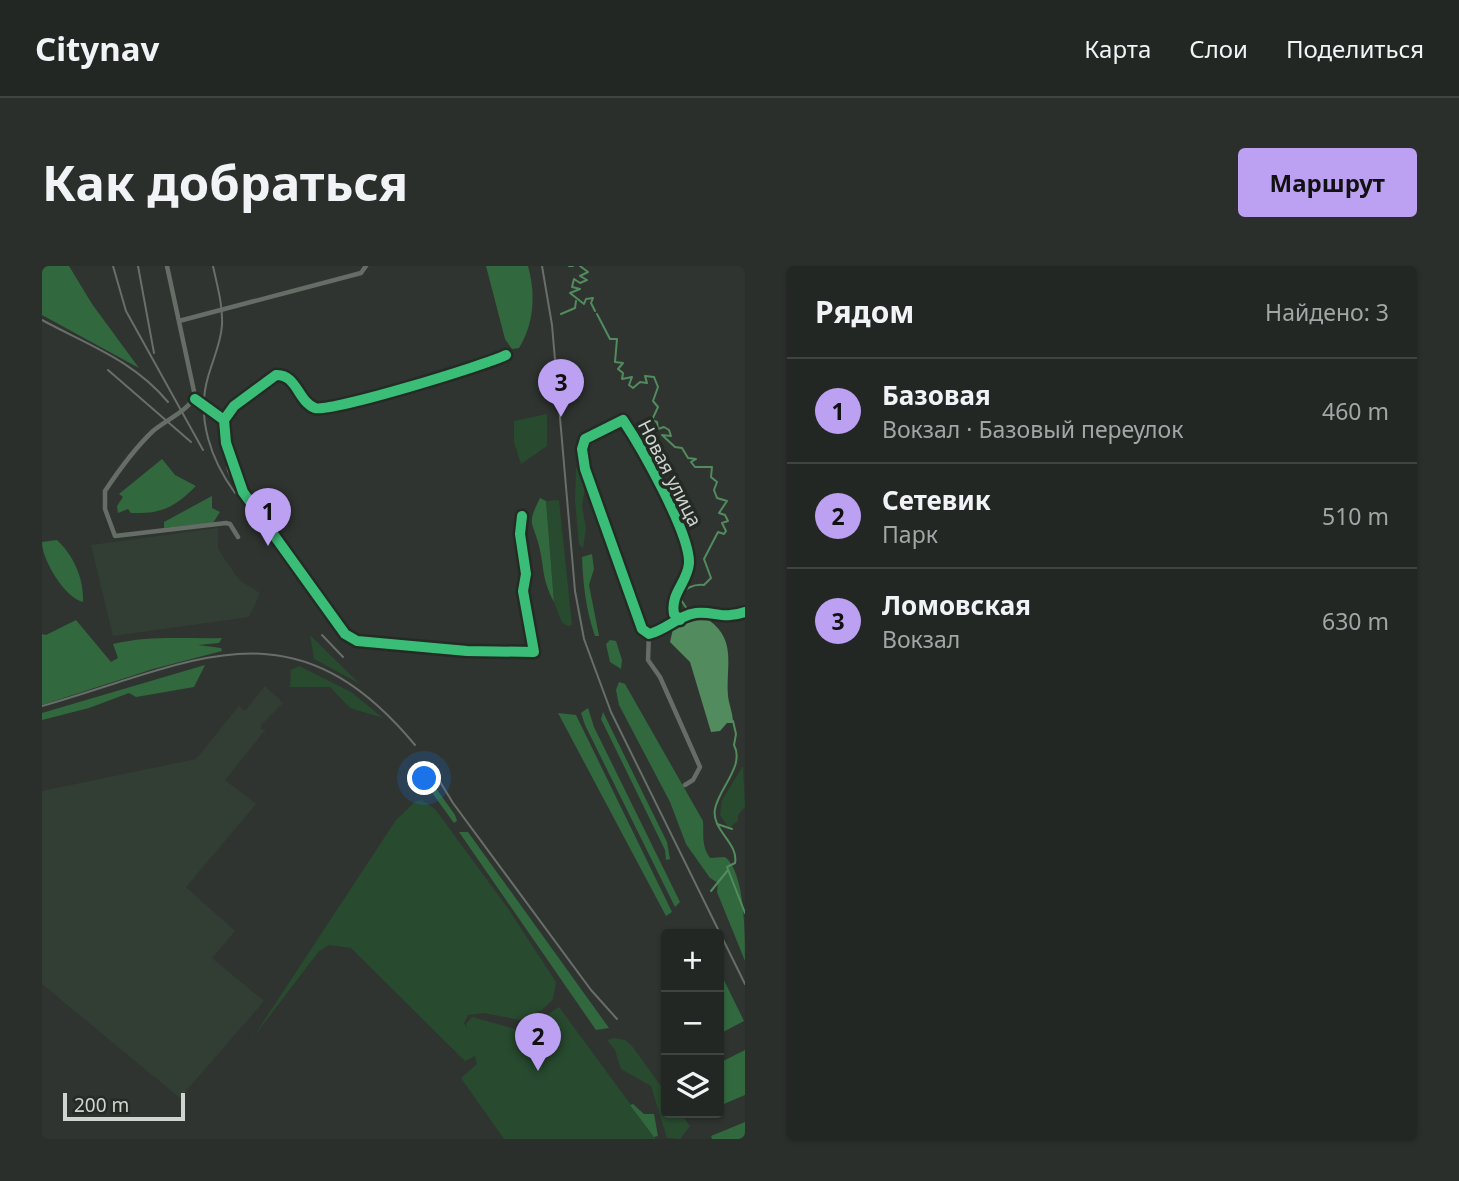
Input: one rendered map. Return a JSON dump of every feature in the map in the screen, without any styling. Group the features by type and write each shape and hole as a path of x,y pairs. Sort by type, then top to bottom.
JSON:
{"street":[{"path":"167,266 194,382 195,399"},
{"path":"179,321 361,273 366,266"},
{"path":"506,355 358,402 319,409 312,408 289,378 276,374 234,406 224,420 227,447 243,492 349,637 370,645 534,652 523,591 526,574 520,534 522,516"},
{"path":"195,399 224,420"},
{"path":"195,399 154,430 118,472 105,491 108,521 115,536 226,523 238,537"},
{"name":"Новая улица","path":"649,634 642,629 585,469 582,449 584,439 623,420 653,470 678,523 688,553 686,575 674,601 674,614 680,620"},
{"path":"685,785 693,780 700,767 660,677 648,660 649,634 700,613 722,618 745,612"}],"shaded area":[{"path":"42,266 69,266 92,304 139,368 42,315"},
{"path":"486,266 528,266 532,287 531,319 519,348 512,349 505,339"},
{"path":"547,414 547,446 521,464 514,442 514,421"},
{"path":"162,459 175,475 196,486 167,508 131,513 128,509 118,513 117,506 123,497 119,494"},
{"path":"576,467 586,482 582,506 586,528 583,548 579,544 575,501"},
{"path":"212,496 212,508 220,512 213,523 164,528 164,522"},
{"path":"540,498 546,501 554,602 545,580 532,523"},
{"path":"559,500 572,625 568,626 562,623 554,602 546,501"},
{"path":"218,528 218,549 239,580 260,593 249,617 113,636 91,545"},
{"path":"57,540 77,568 83,602 62,586 46,558 42,542"},
{"path":"592,554 594,569 589,585 599,636 595,636 592,626 583,577 582,557"},
{"path":"703,616 714,624 726,642 728,696 733,719 733,723 727,723 720,731 711,732 690,662 670,642 673,629 689,618"},
{"path":"76,620 111,662 118,658 113,644 140,639 222,638 219,643 198,645 221,648 222,651 153,669 42,705 42,634 46,635"},
{"path":"310,635 360,684 314,659"},
{"path":"610,640 616,641 622,660 621,669 610,662 606,644"},
{"path":"205,665 194,687 136,697 129,693 89,708 42,720 42,713"},
{"path":"299,666 351,692 383,718 350,708 330,687 290,687 291,670"},
{"path":"619,682 625,684 703,821 704,845 710,858 725,857 737,876 745,935 745,961 717,892 718,883 710,878 686,844 670,802 619,705 616,690"},
{"path":"265,686 283,703 261,725 261,730 266,729 225,780 256,804 186,887 235,931 212,958 264,1001 180,1098 42,984 42,791 196,759 239,706 245,711"},
{"path":"588,708 594,727 680,902 675,907 585,725 581,713"},
{"path":"603,712 667,842 670,859 666,860 665,850 601,719"},
{"path":"558,713 576,715 672,912 666,916"},
{"path":"418,763 455,815 457,821 454,823 422,779"},
{"path":"743,766 745,807 738,815 738,821 729,828 720,815 722,800"},
{"path":"422,800 435,809 507,907 556,982 553,999 542,1010 520,1020 484,1013 468,1015 464,1023 467,1029 466,1024 472,1017 523,1031 559,1007 656,1139 504,1139 461,1078 477,1064 475,1056 465,1061 351,948 329,945 319,951 252,1039 396,820 416,801"},
{"path":"459,832 468,832 609,1028 596,1030"},
{"path":"724,980 744,1021 724,1031"},
{"path":"607,1040 625,1040 632,1046 661,1086 661,1118 684,1118 690,1126 680,1139 667,1138 651,1086 621,1069 615,1050"},
{"path":"745,1050 745,1095 724,1104 724,1060"},
{"path":"633,1104 644,1114 654,1114 658,1136 654,1137 630,1105"},
{"path":"745,1122 745,1139 712,1139 711,1136"}],"waterway":[{"path":"580,266 588,272 580,276 587,280 580,283 574,279 572,287 580,289 570,293 584,304 586,299 593,298 591,303 595,311"},
{"path":"561,314 575,308 576,301"},
{"path":"597,314 610,339 617,339 615,362 623,363 618,369 623,373 622,379 632,377 629,385 633,388 640,382 647,383 645,376 654,377 658,387 653,401 658,407 652,420 657,422 658,429 664,427 669,430 671,436 662,435 675,447 682,448 688,458 696,459 691,462 695,467 712,467 711,477 717,482 714,490 717,498 727,501 719,513 725,515 728,521 722,523 726,531 724,534 718,532 704,559 711,578 704,585 686,589 679,597 689,612"},
{"path":"733,721 736,761 717,801 715,817 733,849 735,863 727,867 745,913"},
{"path":"717,824 732,829"},
{"path":"711,891 728,870"}],"railway":[{"path":"113,266 126,311 203,450"},
{"path":"138,266 154,353"},
{"path":"213,266 221,303 222,325 205,392 205,423 213,453 235,493"},
{"path":"542,266 552,325 575,591 584,639 611,712 745,984"},
{"path":"42,320 125,364 168,402"},
{"path":"108,370 191,442"},
{"path":"222,430 228,471 254,520"},
{"path":"322,635 343,657"},
{"path":"42,706 196,660 240,654 284,656 327,671 370,699 415,745"},
{"path":"431,767 453,803 591,990 617,1019"}],"cycle path":[{"path":"224,420 234,406 276,375 289,379 309,405 326,408 408,387 506,355"},
{"path":"195,399 224,420 226,443 243,492 345,634 357,641 467,651 534,652 523,591 526,574 520,534 522,516"},
{"path":"680,620 674,614 673,607 688,570 687,549 663,490 623,420 585,439 582,449 585,469 642,629 649,634 696,613 731,615 745,612"}],"place":[{"name":"Ломовская","path":"561,417"},
{"name":"Базовая","path":"268,546"},
{"name":"Сетевик","path":"538,1071"}]}
